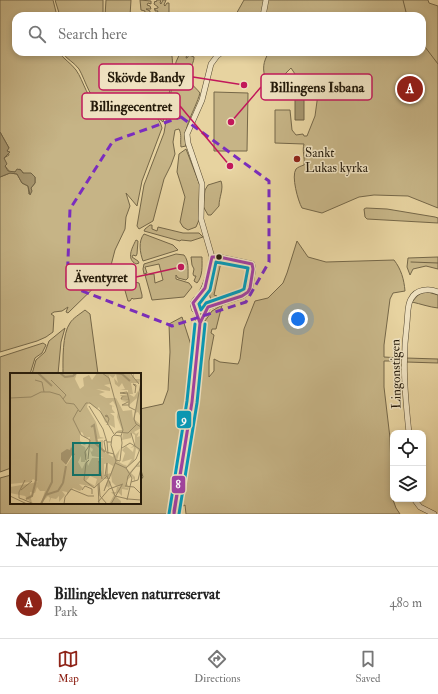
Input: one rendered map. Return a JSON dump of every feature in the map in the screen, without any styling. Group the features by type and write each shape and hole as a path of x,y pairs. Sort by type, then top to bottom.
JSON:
{"street":[{"path":"264,12 266,0"},
{"path":"200,323 194,309 194,304 205,288 212,264 212,257 201,215 202,184 188,143 187,134 202,100 212,64 217,56"},
{"path":"196,311 202,312 242,296 248,292 250,288 253,269 252,264 219,257 212,257"},
{"path":"174,514 192,402 200,323 207,309 205,288"},
{"name":"Lingonstigen","path":"409,430 403,366 409,306 411,298 417,292 427,290 438,292"},
{"path":"199,298 207,300"},
{"path":"416,502 420,507 434,514"}],"highlighted area":[{"path":"181,117 269,181 269,262 246,302 172,326 67,285 70,209 113,141"}],"shaded area":[{"path":"0,0 53,0 56,12 12,12 12,56 62,56 76,70 89,96 96,105 107,109 143,109 153,114 157,118 162,128 142,181 137,206 126,193 130,206 126,217 125,229 115,250 109,273 68,313 66,312 68,307 62,311 51,314 54,316 53,332 37,341 0,352 0,177 10,173 17,174 22,183 28,186 29,194 35,183 35,177 23,173 20,169 15,172 10,172 5,166 4,158 9,155 7,149 9,148 0,132"},
{"path":"55,0 103,0 103,12 59,12"},
{"path":"106,0 131,0 130,12 105,12"},
{"path":"140,0 151,1 151,4 148,3 147,5 150,6 151,9 146,9 150,12 141,10"},
{"path":"157,0 161,0 161,4 163,0 166,0 164,5 165,6 169,3 169,12 155,11 154,9 158,8 154,4 155,1 156,2"},
{"path":"244,0 428,0 429,3 438,6 438,208 408,196 374,195 359,197 322,213 302,208 297,194 294,177 296,169 304,165 304,144 275,143 275,110 290,110 292,130 296,135 303,134 304,136 307,136 315,116 318,94 317,85 312,81 297,77 291,68 280,79 273,82 266,80 264,72 264,62 267,56 426,56 426,12 237,12"},
{"path":"65,56 172,56 172,76 163,122 154,112 147,108 129,105 105,107 100,104 89,91 79,69"},
{"path":"179,56 186,56 186,58 188,56 194,57 189,73 189,80 200,93 187,126 185,139 186,146 181,147 180,131 179,129 175,130 173,142 175,154 164,179 153,221 139,229 137,226 144,185 164,133 176,62"},
{"path":"214,92 248,93 247,151 214,151"},
{"path":"295,93 304,93 304,120 295,120"},
{"path":"0,132 9,148 7,151 10,152 4,158 7,164 5,166 8,171 15,172 17,169 21,170 23,173 31,173 35,177 35,183 31,188 32,191 30,195 28,186 22,183 17,174 10,173 0,177"},
{"path":"186,149 201,188 199,220 196,227 188,230 183,227 180,222 185,197 177,172 179,154"},
{"path":"221,181 222,187 219,206 211,215 208,215 203,206 205,190 208,185"},
{"path":"364,209 387,209 435,217 438,218 438,223 367,219 365,217"},
{"path":"152,225 152,229 157,231 158,227 183,233 199,233 203,237 191,241 180,241 144,231"},
{"path":"144,234 173,245 178,250 143,261 140,251 140,244"},
{"path":"136,240 138,241 137,254 136,256 133,255 132,257 138,261 139,263 136,264 131,259 131,253"},
{"path":"297,241 308,257 326,262 394,260 399,267 404,282 405,291 393,293 390,299 384,345 384,357 401,358 401,361 384,361 384,387 390,438 390,502 394,502 400,514 186,514 185,505 181,507 179,505 196,399 205,321 212,311 222,305 216,329 212,329 211,333 214,335 209,361 209,377 214,371 214,359 220,362 238,364 244,329 255,301 268,298 283,283"},
{"path":"176,254 184,255 186,257 188,278 186,280 178,278 176,275 176,279 189,283 192,287 184,297 152,300 145,275 154,274 155,283 163,280 159,264 145,267 147,273 144,274 144,264"},
{"path":"191,257 202,257 201,274 197,283 194,281 196,276 193,274 194,269"},
{"path":"438,257 438,269 426,266 413,269 410,275 407,267 408,258"},
{"path":"221,260 223,262 221,262 214,295 217,296 217,298 225,298 225,295 227,298 214,303 210,297 209,287 217,262"},
{"path":"128,282 130,290 133,288 130,286 131,284 135,282 139,283 142,298 132,298 128,301 124,284"},
{"path":"423,292 438,295 438,308 412,302"},
{"path":"85,310 90,314 98,373 63,373 64,348 67,328 73,319"},
{"path":"182,317 191,345 190,393 172,514 0,514 0,478 10,475 10,504 141,504 141,480 143,477 141,470 141,409 163,404 168,390 170,352 169,324"},
{"path":"65,328 61,342 58,373 32,373 36,360 45,352 49,341"},
{"path":"43,343 46,345 42,353 35,358 30,373 10,373 10,468 0,472 0,357"},
{"path":"406,358 438,359 438,363 406,362"}],"waterway":[{"path":"403,0 406,12"},
{"path":"426,48 438,64"},
{"path":"411,262 438,263"}],"transit line":[{"name":"8","path":"212,257 219,257 252,264 253,269 250,288 248,292 242,296 208,307 200,323 193,303 205,288 212,257"},
{"name":"9","path":"216,262 248,268 244,289 206,303 201,310 199,304 210,290 216,262"},
{"name":"8","path":"192,402 200,323"},
{"name":"8","path":"192,402 200,323"},
{"name":"9","path":"169,514 187,401 195,324"},
{"name":"9","path":"179,514 197,403 205,324"},
{"name":"8","path":"192,402 174,514 174,511 192,402"}],"place":[{"name":"Skövde Bandy","path":"244,85"},
{"name":"Billingekleven naturreservat","path":"410,89"},
{"name":"Billingens Isbana","path":"231,122"},
{"name":"Sankt Lukas kyrka","path":"297,159"},
{"name":"Billingecentret","path":"230,166"},
{"name":"Äventyret","path":"181,267"}]}
